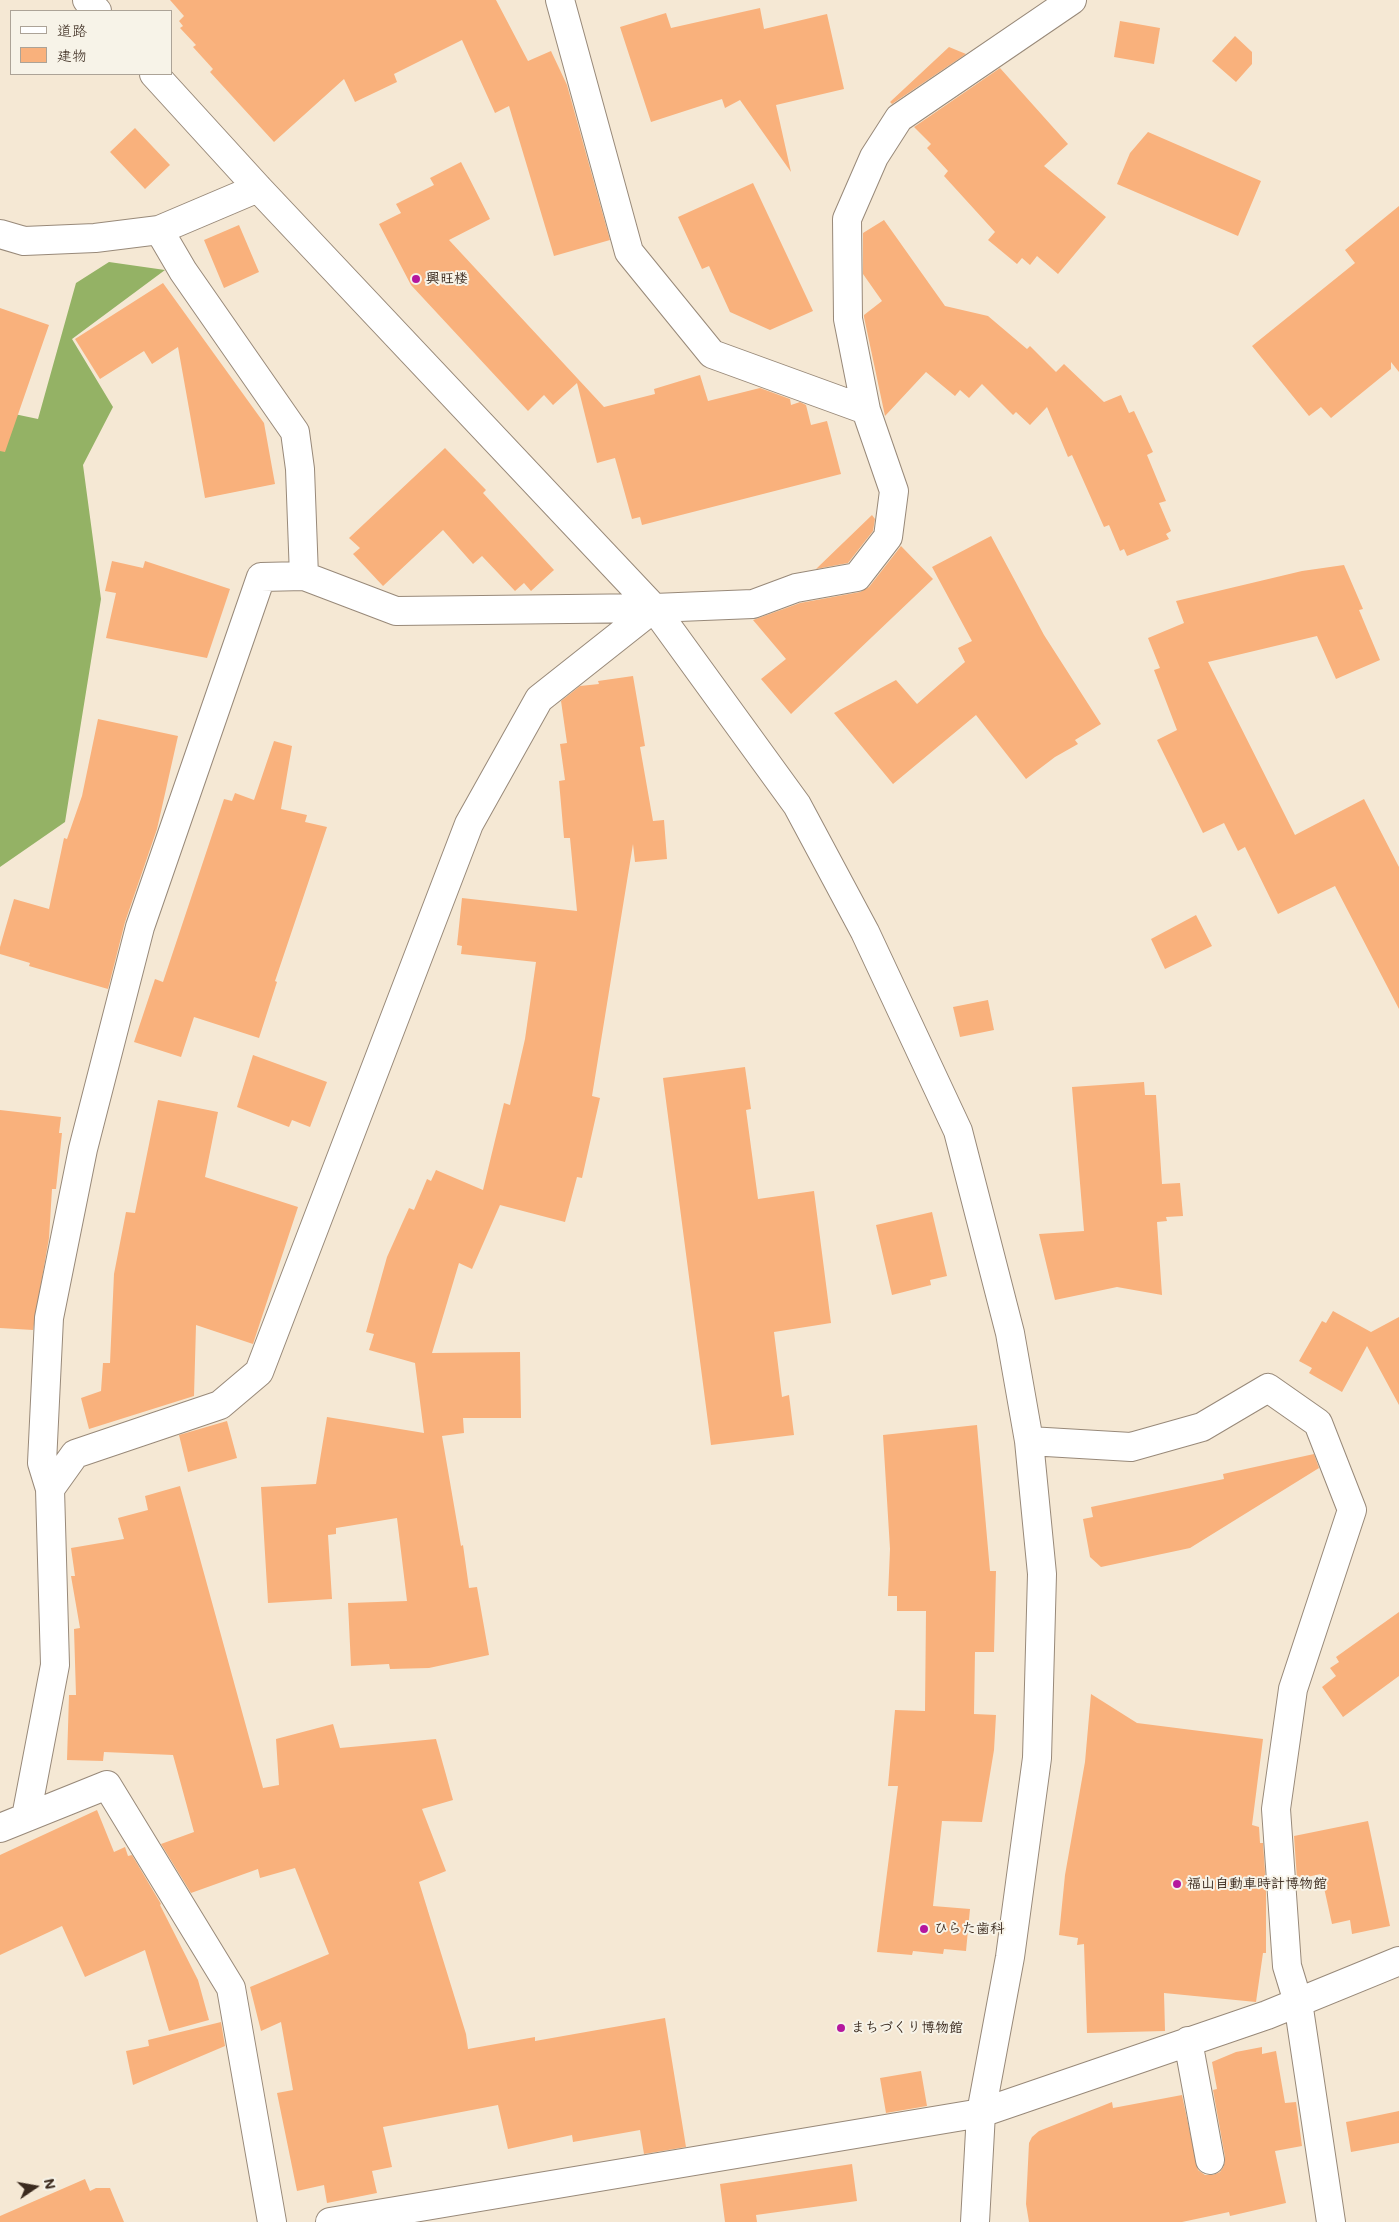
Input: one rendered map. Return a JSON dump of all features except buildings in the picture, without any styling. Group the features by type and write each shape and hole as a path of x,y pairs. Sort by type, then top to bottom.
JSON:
{"street":[{"path":"87,0 96,10"},
{"path":"560,0 629,252 712,354 866,410"},
{"path":"26,1818 55,1665 50,1489 42,1463 48,1318 83,1150 140,927 261,577 304,576 396,611 654,608 753,604 796,588 856,577 888,537 894,491 866,410 848,319 847,219 874,157 899,118 1072,0"},
{"path":"155,75 258,188 654,608 797,805 865,932 958,1131 1010,1334 1029,1441 1042,1574 1037,1758 1010,1957 981,2113 975,2222"},
{"path":"0,234 24,241 95,238 159,230 258,188"},
{"path":"159,230 183,272 295,432 300,469 304,576"},
{"path":"50,1489 75,1454 220,1405 259,1372 468,824 540,698 654,608"},
{"path":"1029,1441 1131,1447 1202,1427 1268,1388 1318,1423 1352,1510 1293,1689 1276,1809 1287,1966 1298,2002 1331,2222"},
{"path":"0,1828 107,1785 232,1988 272,2222"},
{"path":"330,2222 981,2113 1298,2002 1399,1961"},
{"path":"1188,2042 1210,2160"}],"green space":[{"path":"109,262 165,270 72,339 113,407 83,465 101,599 65,822 0,867 0,411 38,419 76,283"}],"place":[{"name":"興旺楼","path":"416,279"},
{"name":"福山自動車時計博物館","path":"1177,1884"},
{"name":"ひらた歯科","path":"924,1929"},
{"name":"まちづくり博物館","path":"841,2028"}]}
